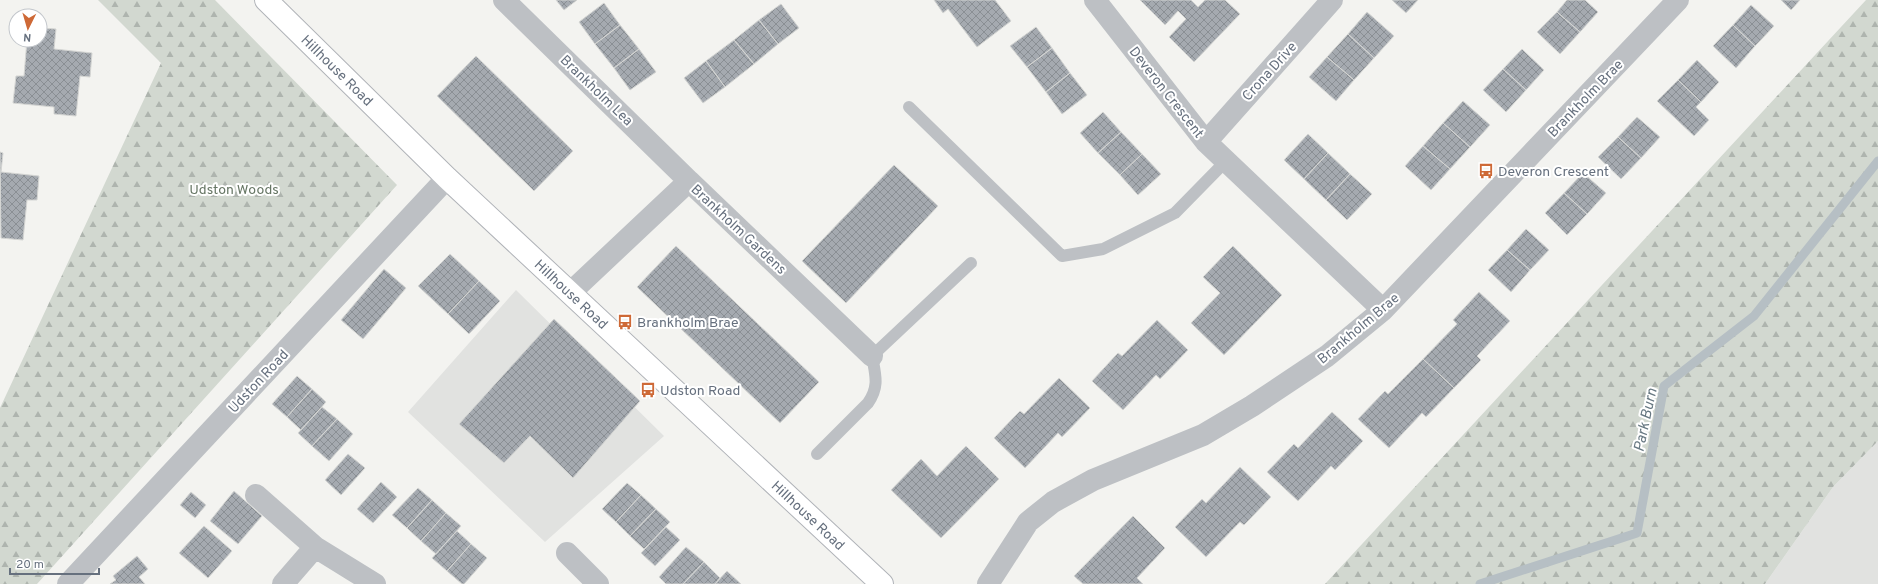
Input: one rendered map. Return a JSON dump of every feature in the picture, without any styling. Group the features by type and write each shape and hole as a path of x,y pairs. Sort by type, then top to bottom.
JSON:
{"street":[{"name":"Hillhouse Road","path":"266,0 447,178 882,584"},
{"name":"Brankholm Lea","path":"504,0 690,181"},
{"name":"Deveron Crescent","path":"1095,0 1206,142 1384,310"},
{"name":"Crona Drive","path":"1206,142 1332,0"},
{"name":"Brankholm Brae","path":"988,584 1028,522 1053,502 1093,480 1203,435 1252,406 1327,356 1384,310 1678,0"},
{"name":"Udston Road","path":"68,584 447,178"},
{"name":"Brankholm Gardens","path":"570,293 690,181 872,356"},
{"path":"256,495 315,547 375,584"},
{"path":"283,584 315,547"},
{"path":"567,553 598,584"}],"lane":[{"path":"909,107 1062,256 1103,250 1175,213 1226,161"},
{"path":"817,454 868,403 874,393 876,379 872,356 971,263"}],"shaded area":[{"path":"516,290 664,436 545,542 408,412"},
{"path":"1878,441 1878,584 1765,584 1833,487"}],"green space":[{"name":"Udston Woods","path":"98,0 215,0 397,185 37,584 0,584 0,408 161,63"},
{"path":"1866,0 1878,0 1878,441 1833,487 1765,584 1325,584"}],"building":[{"path":"556,0 577,0 564,10"},
{"path":"934,0 995,0 1011,21 977,47 948,9 943,13"},
{"path":"1140,0 1191,0 1198,7 1205,0 1225,0 1240,14 1194,62 1169,37 1186,19 1178,11 1165,25"},
{"path":"1392,0 1418,0 1406,13"},
{"path":"1567,0 1585,0 1598,12 1580,32 1557,12"},
{"path":"1781,0 1800,0 1791,10"},
{"path":"604,3 620,25 595,44 579,22"},
{"path":"781,4 799,28 778,44 759,20"},
{"path":"1751,5 1774,26 1755,46 1733,25"},
{"path":"1367,12 1394,36 1374,58 1348,34"},
{"path":"1557,12 1580,32 1560,54 1537,32"},
{"path":"759,20 778,44 754,64 734,40"},
{"path":"620,25 639,49 614,68 595,44"},
{"path":"1733,25 1755,46 1736,68 1713,46"},
{"path":"1036,27 1052,48 1027,67 1010,46"},
{"path":"48,28 56,29 54,49 92,53 90,77 80,76 76,116 54,114 54,107 13,103 16,76 24,76 26,48 48,48"},
{"path":"1348,34 1374,58 1354,80 1327,57"},
{"path":"734,40 754,64 725,87 706,61"},
{"path":"1052,48 1070,73 1046,92 1027,67"},
{"path":"639,49 656,72 630,90 614,68"},
{"path":"1522,49 1544,70 1526,90 1503,69"},
{"path":"476,56 573,151 534,191 437,96"},
{"path":"1327,57 1354,80 1336,101 1309,77"},
{"path":"1697,60 1719,82 1701,102 1678,80"},
{"path":"706,61 725,87 703,103 684,78"},
{"path":"1503,69 1526,90 1506,112 1483,90"},
{"path":"1070,73 1087,95 1062,114 1046,92"},
{"path":"1678,80 1701,102 1696,107 1709,120 1694,136 1657,101"},
{"path":"1463,101 1490,125 1470,147 1443,123"},
{"path":"1103,112 1121,132 1098,153 1080,133"},
{"path":"1637,117 1660,137 1641,158 1618,137"},
{"path":"1443,123 1470,147 1450,169 1423,146"},
{"path":"1121,132 1142,154 1120,175 1098,153"},
{"path":"1308,134 1328,153 1304,179 1284,160"},
{"path":"1618,137 1641,158 1621,179 1598,157"},
{"path":"1423,146 1450,169 1431,190 1405,166"},
{"path":"0,152 3,153 1,172 39,176 37,200 27,200 23,240 1,238"},
{"path":"1328,153 1350,174 1326,200 1304,179"},
{"path":"1142,154 1161,174 1138,195 1120,175"},
{"path":"894,165 938,206 846,303 802,261"},
{"path":"1583,173 1606,193 1587,214 1564,193"},
{"path":"1350,174 1372,194 1347,220 1326,200"},
{"path":"1564,193 1587,214 1567,235 1545,213"},
{"path":"1526,229 1549,250 1530,270 1507,250"},
{"path":"676,246 819,382 780,423 637,287"},
{"path":"1233,246 1282,295 1224,355 1191,323 1220,293 1203,277"},
{"path":"1507,250 1530,270 1511,292 1488,270"},
{"path":"450,254 479,281 448,314 418,286"},
{"path":"384,269 406,288 363,339 341,320"},
{"path":"479,281 500,301 469,334 448,314"},
{"path":"1479,292 1510,321 1477,356 1481,360 1454,388 1423,359 1457,324 1453,320"},
{"path":"554,319 640,401 573,478 530,436 504,463 459,424"},
{"path":"1157,320 1188,350 1160,379 1156,375 1123,410 1092,381 1118,353 1122,356"},
{"path":"1423,359 1454,388 1426,417 1422,413 1389,448 1358,419 1385,391 1388,394"},
{"path":"297,376 312,389 287,417 272,404"},
{"path":"1059,378 1090,408 1062,437 1058,433 1025,468 994,438 1020,411 1024,414"},
{"path":"312,389 326,402 301,430 287,417"},
{"path":"322,407 337,419 312,446 298,433"},
{"path":"1332,412 1363,441 1335,470 1331,466 1298,501 1267,472 1294,444 1298,448"},
{"path":"337,419 353,434 329,461 312,446"},
{"path":"966,446 999,479 941,538 891,490 921,459 937,476"},
{"path":"348,454 365,468 341,495 325,480"},
{"path":"1240,467 1271,497 1244,525 1240,522 1206,557 1175,527 1202,499 1206,503"},
{"path":"381,482 397,497 373,523 357,509"},
{"path":"627,483 641,495 616,522 602,509"},
{"path":"418,488 432,500 407,528 392,515"},
{"path":"234,491 262,516 238,544 210,521"},
{"path":"191,492 206,505 195,518 180,505"},
{"path":"641,495 656,509 630,536 616,522"},
{"path":"432,500 446,513 421,541 407,528"},
{"path":"656,509 670,522 644,549 630,536"},
{"path":"446,513 461,526 436,554 421,541"},
{"path":"1133,516 1165,548 1137,578 1143,584 1083,584 1074,576"},
{"path":"204,526 232,551 208,578 179,553"},
{"path":"666,527 680,540 655,566 641,553"},
{"path":"457,531 471,544 447,571 432,558"},
{"path":"471,544 487,558 464,584 462,584 447,571"},
{"path":"686,547 704,562 683,584 666,584 659,577"},
{"path":"137,556 148,569 139,577 145,584 110,584 116,580 113,576"},
{"path":"704,562 720,578 715,584 683,584"},
{"path":"727,571 741,584 715,584"}],"waterway":[{"name":"Park Burn","path":"1480,584 1637,533 1664,386 1754,316 1878,161"}],"place":[{"name":"Deveron Crescent","path":"1486,171"},
{"name":"Brankholm Brae","path":"625,322"},
{"name":"Udston Road","path":"648,390"}]}
